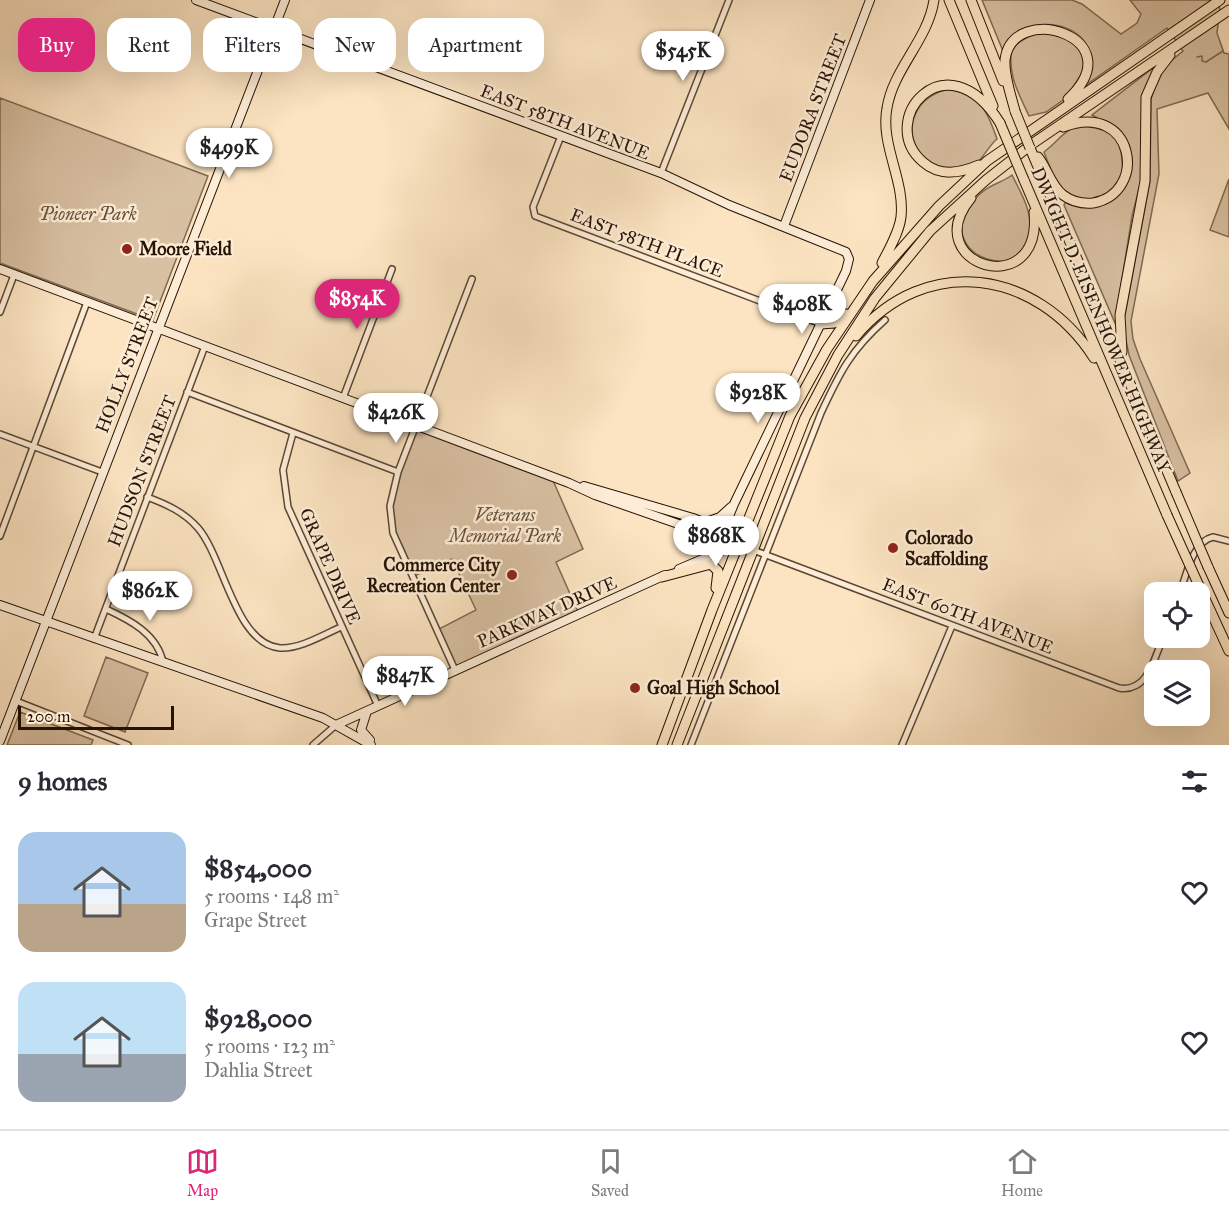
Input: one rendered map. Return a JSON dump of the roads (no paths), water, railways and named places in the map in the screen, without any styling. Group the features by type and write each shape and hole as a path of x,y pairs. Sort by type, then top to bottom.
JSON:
{"highway":[{"path":"873,281 901,218 900,198 886,128 887,106 896,80 926,26 934,0"},
{"name":"DWIGHT D. EISENHOWER HIGHWAY","path":"949,0 1111,387 1229,651"},
{"name":"DWIGHT D. EISENHOWER HIGHWAY","path":"971,0 1030,148 1042,168 1128,378 1229,613"},
{"path":"662,745 712,609 790,416 816,367 873,281 939,206 987,161 1221,0"},
{"path":"677,745 795,440 849,336 895,273 943,218 986,180 1047,134 1229,10"},
{"path":"1015,111 1005,67 1010,45 1018,34 1029,26 1044,22 1057,24 1069,29 1082,42 1087,55 1086,68 1077,89 1047,118"},
{"path":"1128,378 1120,345 1120,315 1145,181 1146,96 1156,72 1172,50"},
{"path":"987,161 950,173 927,166 910,145 907,132 909,115 915,103 927,92 954,85 972,91 981,97 1000,123"},
{"path":"1042,168 1056,189 1063,195 1077,202 1090,203 1105,199 1117,190 1123,181 1128,164 1126,150 1119,136 1103,124 1082,121 1047,134"},
{"path":"986,180 966,205 957,230 963,249 981,265 1008,266 1026,252 1034,226 1033,204"},
{"path":"831,369 865,326 893,303 938,286 978,282 1025,294 1056,313 1081,339 1111,387"},
{"path":"821,324 836,322 856,304"},
{"path":"662,577 704,565 713,565 718,573 712,609"}],"street":[{"name":"EAST 58TH AVENUE","path":"195,0 242,18"},
{"name":"HOLLY STREET","path":"278,18 285,0"},
{"path":"661,173 729,0"},
{"name":"EUDORA STREET","path":"784,226 870,0"},
{"name":"EAST 58TH AVENUE","path":"302,41 661,173 729,205 842,249 849,259 821,324"},
{"name":"HOLLY STREET","path":"0,741 257,72"},
{"name":"EAST 58TH PLACE","path":"561,136 533,212 538,218 821,324"},
{"name":"EAST 60TH AVENUE","path":"0,269 569,483 595,495 722,534"},
{"path":"343,398 392,270"},
{"path":"0,312 14,275"},
{"path":"455,670 393,533 390,499 398,472 472,279"},
{"path":"0,536 87,302"},
{"path":"691,745 837,379 859,344 885,320"},
{"path":"714,553 734,504 821,324"},
{"name":"HUDSON STREET","path":"94,640 205,346"},
{"path":"187,392 398,472"},
{"name":"GRAPE DRIVE","path":"293,432 284,460 285,496 341,627 378,706"},
{"path":"0,434 102,471"},
{"name":"EAST 60TH AVENUE","path":"569,483 639,500 702,522 738,544 753,550 952,626 1127,689 1136,686 1146,678 1158,648"},
{"path":"147,497 175,509 199,529 213,552 248,628 260,640 276,647 290,647 341,627"},
{"path":"702,522 717,519 734,504"},
{"path":"1184,582 1192,559 1202,543 1214,537 1229,542"},
{"name":"PARKWAY DRIVE","path":"336,725 738,544"},
{"path":"0,605 94,640 312,714 373,745"},
{"path":"106,609 132,622 150,637 160,650 164,662"},
{"path":"902,745 952,626"},
{"path":"16,701 128,745"},
{"path":"367,711 361,730 373,745"},
{"path":"313,745 336,725"}],"waterway":[{"path":"1197,57 1202,56 1202,61 1206,62 1223,51"}],"place":[{"name":"Moore Field","path":"127,249"},
{"name":"Colorado Scaffolding","path":"893,548"},
{"name":"Commerce City Recreation Center","path":"512,575"},
{"name":"Goal High School","path":"635,688"}],"park label":[{"name":"Pioneer Park","path":"88,214"},
{"name":"Veterans Memorial Park","path":"505,525"}]}
